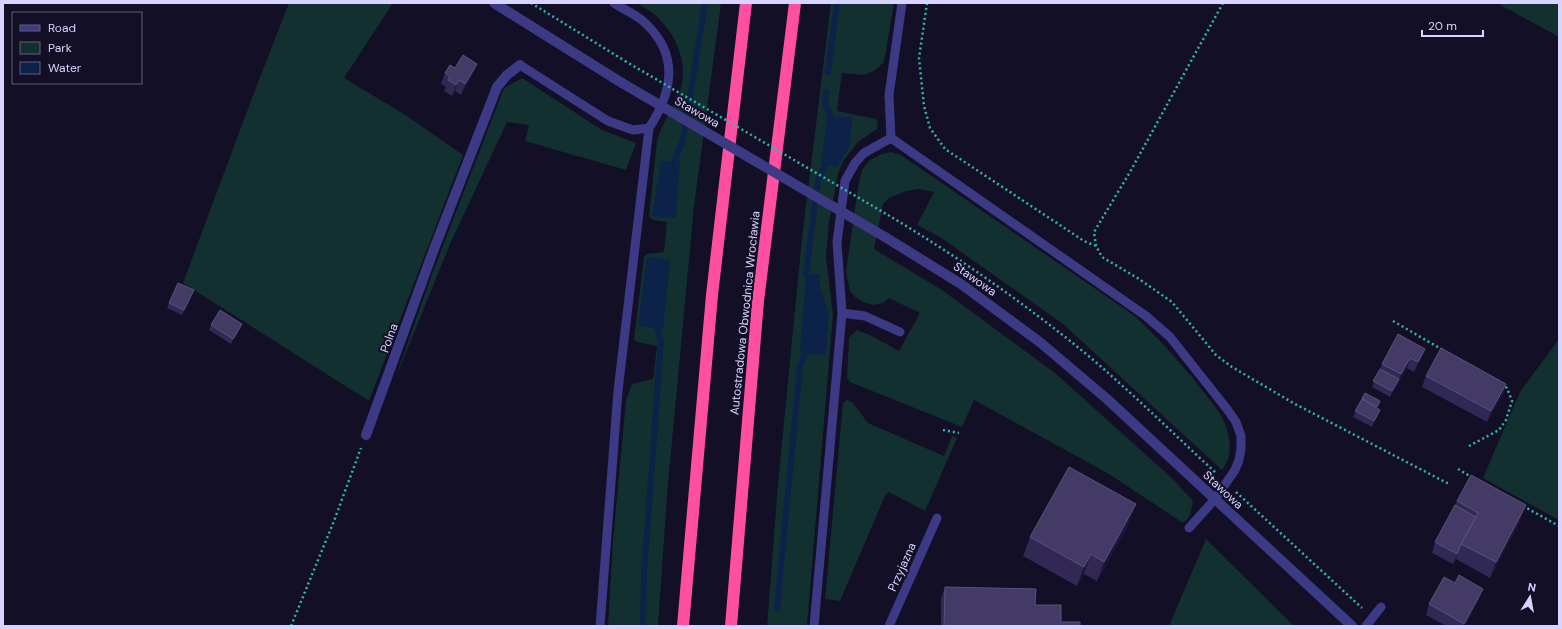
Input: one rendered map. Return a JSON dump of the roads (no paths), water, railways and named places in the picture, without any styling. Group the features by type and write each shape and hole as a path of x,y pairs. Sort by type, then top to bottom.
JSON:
{"highway":[{"path":"683,626 712,295 746,3"},
{"name":"Autostradowa Obwodnica Wrocławia","path":"731,626 758,301 795,3"}],"street":[{"name":"Stawowa","path":"494,3 622,83 885,237 960,284 1041,343 1107,400 1352,626"},
{"name":"Polna","path":"366,435 434,249 496,87 507,75 520,65"}],"lane":[{"path":"600,626 618,391 649,128 659,114 666,95 669,73 664,46 654,33 642,20 614,3"},
{"path":"890,138 889,95 902,3"},
{"path":"520,65 608,121 633,130 649,128"},
{"path":"814,626 842,313 837,242 845,181 855,163 864,153 890,138"},
{"path":"890,138 1146,316 1170,337 1227,409 1236,422 1240,436 1241,449 1239,460 1235,470 1215,500 1189,528"},
{"path":"842,313 865,316 900,332"},
{"name":"Przyjazna","path":"889,626 937,518"},
{"path":"1366,626 1381,607"}],"water":[{"path":"827,116 852,117 850,145 837,167 821,165"},
{"path":"661,161 680,162 676,218 652,216"},
{"path":"647,257 670,260 663,329 638,326"},
{"path":"806,274 820,274 820,288 829,314 826,355 800,353"}],"waterway":[{"path":"674,162 683,140 705,3"},
{"path":"828,72 837,3"},
{"path":"826,92 825,105 831,116"},
{"path":"806,274 818,180 825,165"},
{"path":"643,626 644,574 661,342 657,328"},
{"path":"777,608 800,367 805,353"}]}
